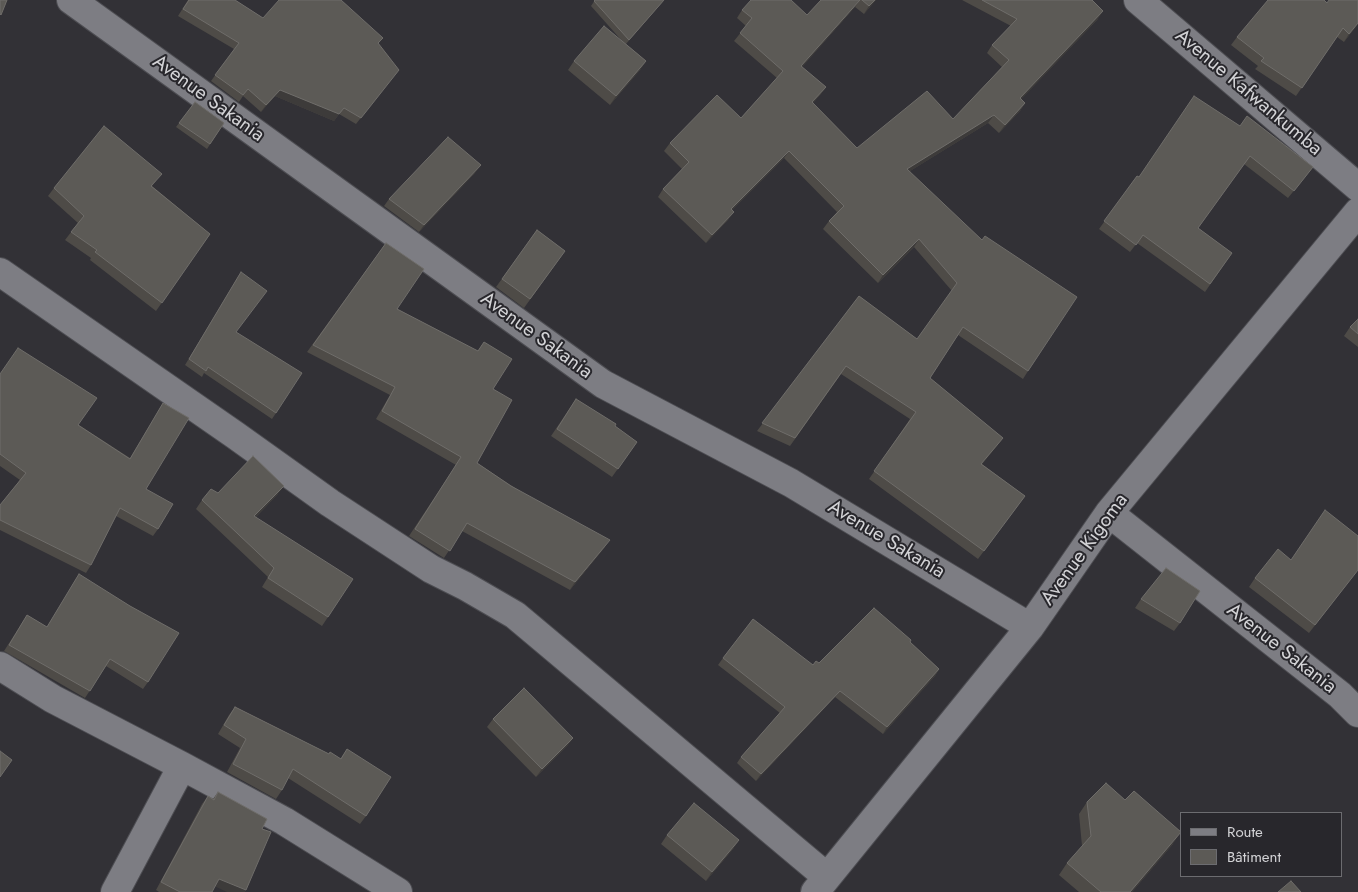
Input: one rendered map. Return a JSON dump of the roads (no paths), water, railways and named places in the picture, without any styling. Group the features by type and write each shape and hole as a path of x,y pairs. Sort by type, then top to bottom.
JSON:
{"street":[{"name":"Avenue Sakania","path":"71,0 603,384 791,482 1030,627"},
{"name":"Avenue Kafwankumba","path":"1138,0 1358,187"},
{"name":"Avenue Kigoma","path":"821,885 1030,627 1109,513 1358,212"},
{"path":"0,272 330,503 430,569 466,586 515,615 821,885"},
{"name":"Avenue Sakania","path":"1109,513 1340,695 1358,713"},
{"path":"0,666 53,699 284,821 398,892"},
{"path":"115,892 182,766"}]}
